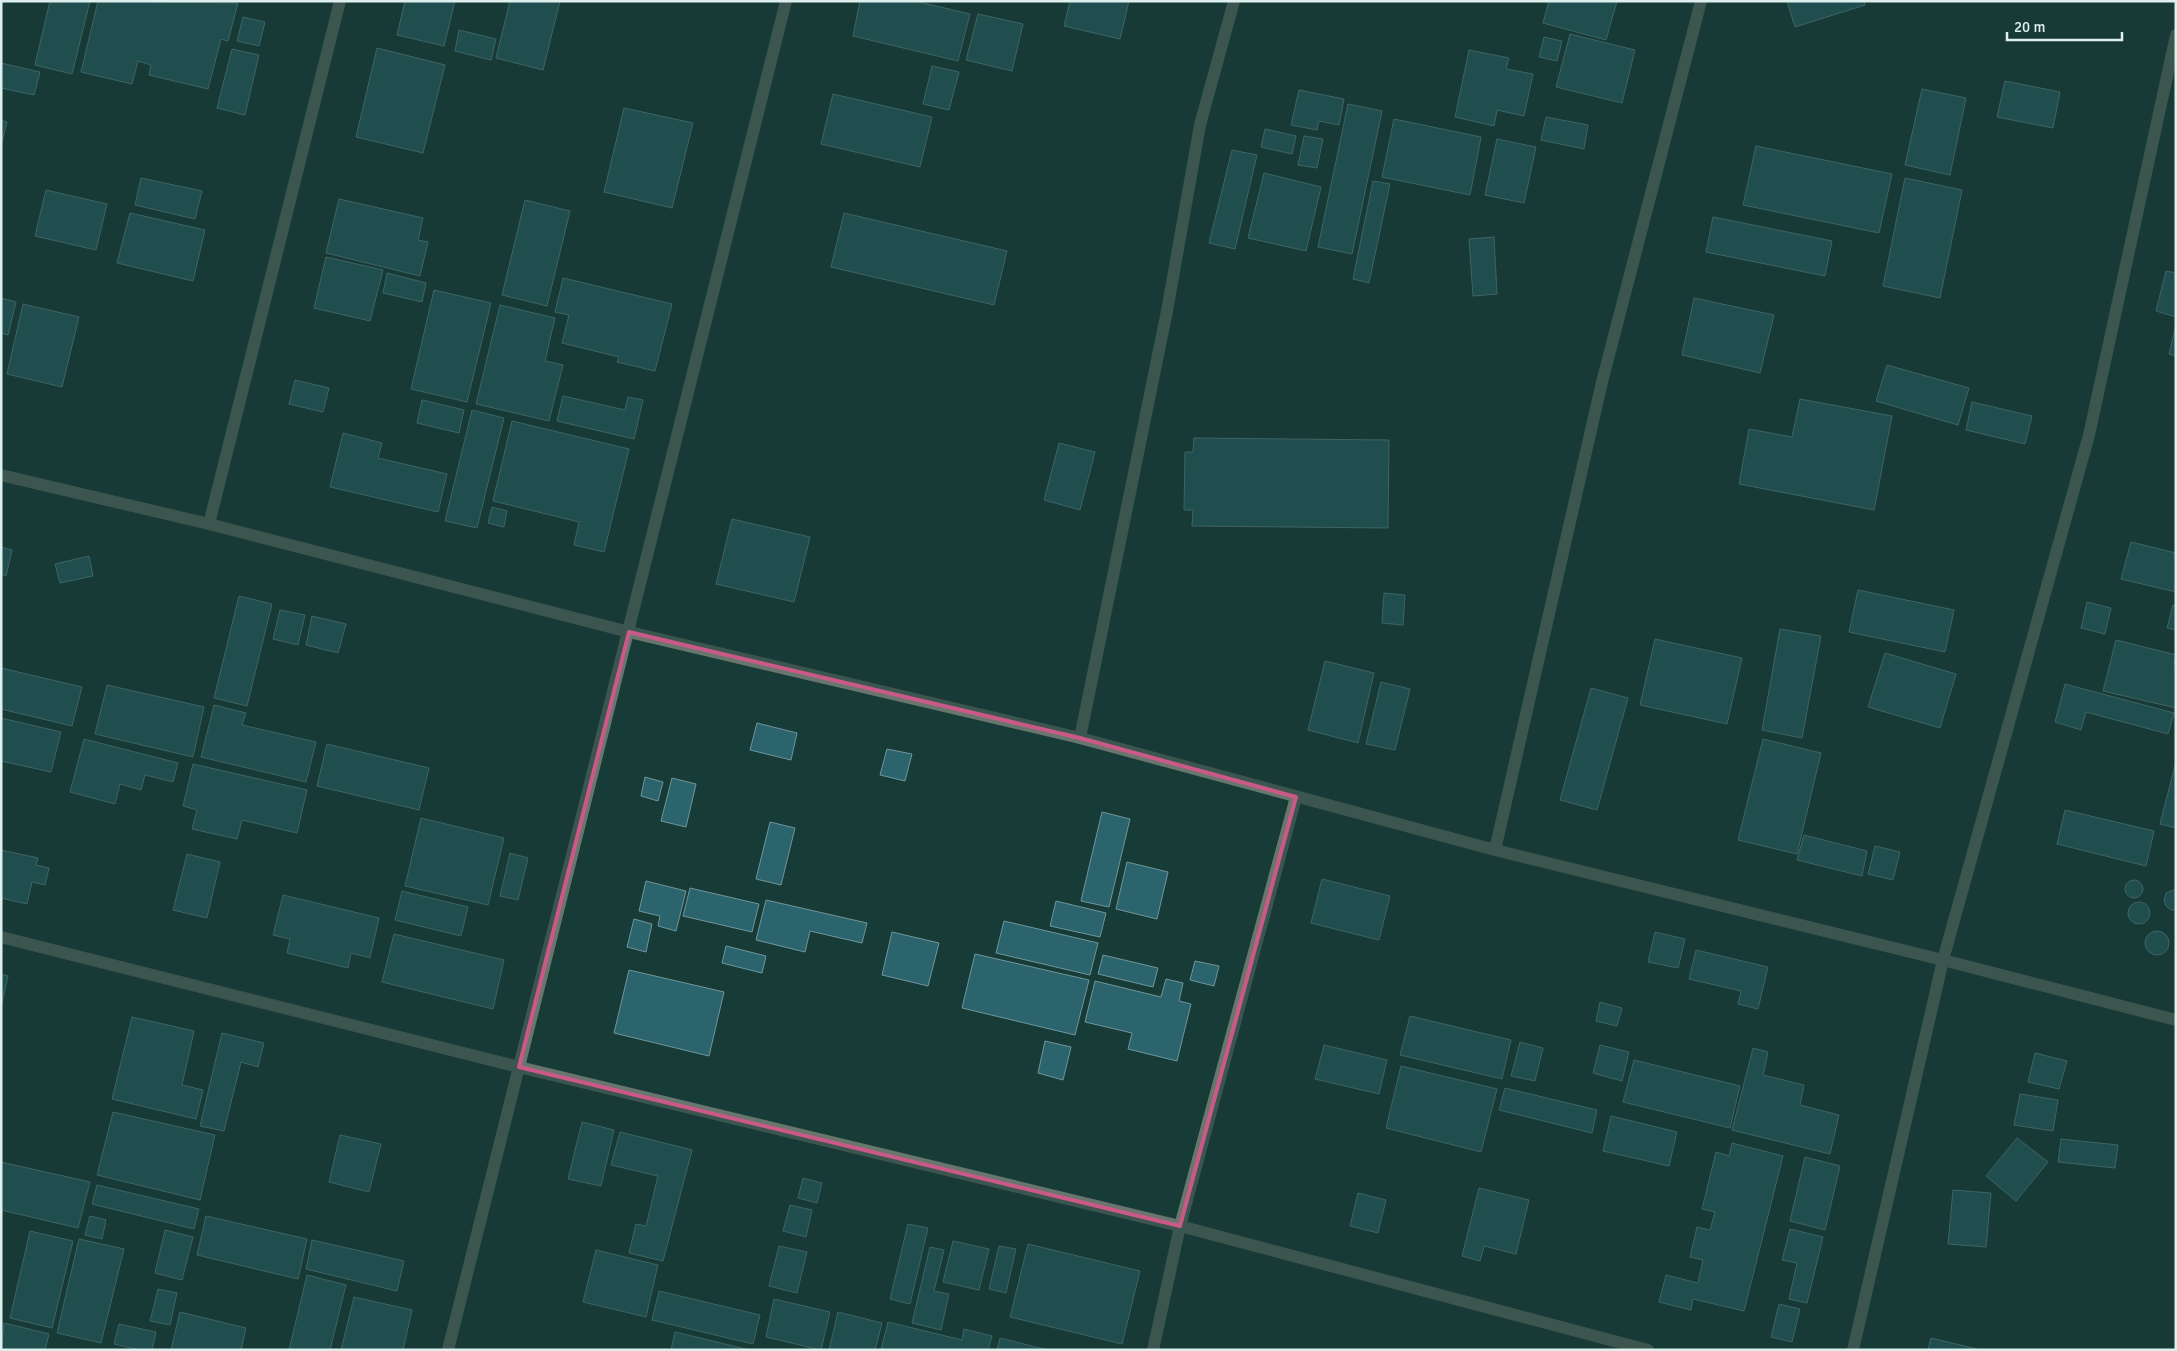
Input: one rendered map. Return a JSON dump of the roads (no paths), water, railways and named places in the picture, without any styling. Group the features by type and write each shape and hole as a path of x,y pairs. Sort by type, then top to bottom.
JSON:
{"street":[{"path":"209,524 340,1"},
{"path":"448,1350 786,1"},
{"path":"1080,738 1167,312 1200,125 1234,1"},
{"path":"1495,850 1602,382 1701,1"},
{"path":"1853,1350 1943,960 2089,435 2176,35"},
{"path":"1,475 209,524 629,632 1080,738 1495,850 1943,960 2176,1020"},
{"path":"1153,1350 1180,1226 1296,796"},
{"path":"1,937 519,1067 1180,1226 1648,1350"}]}
